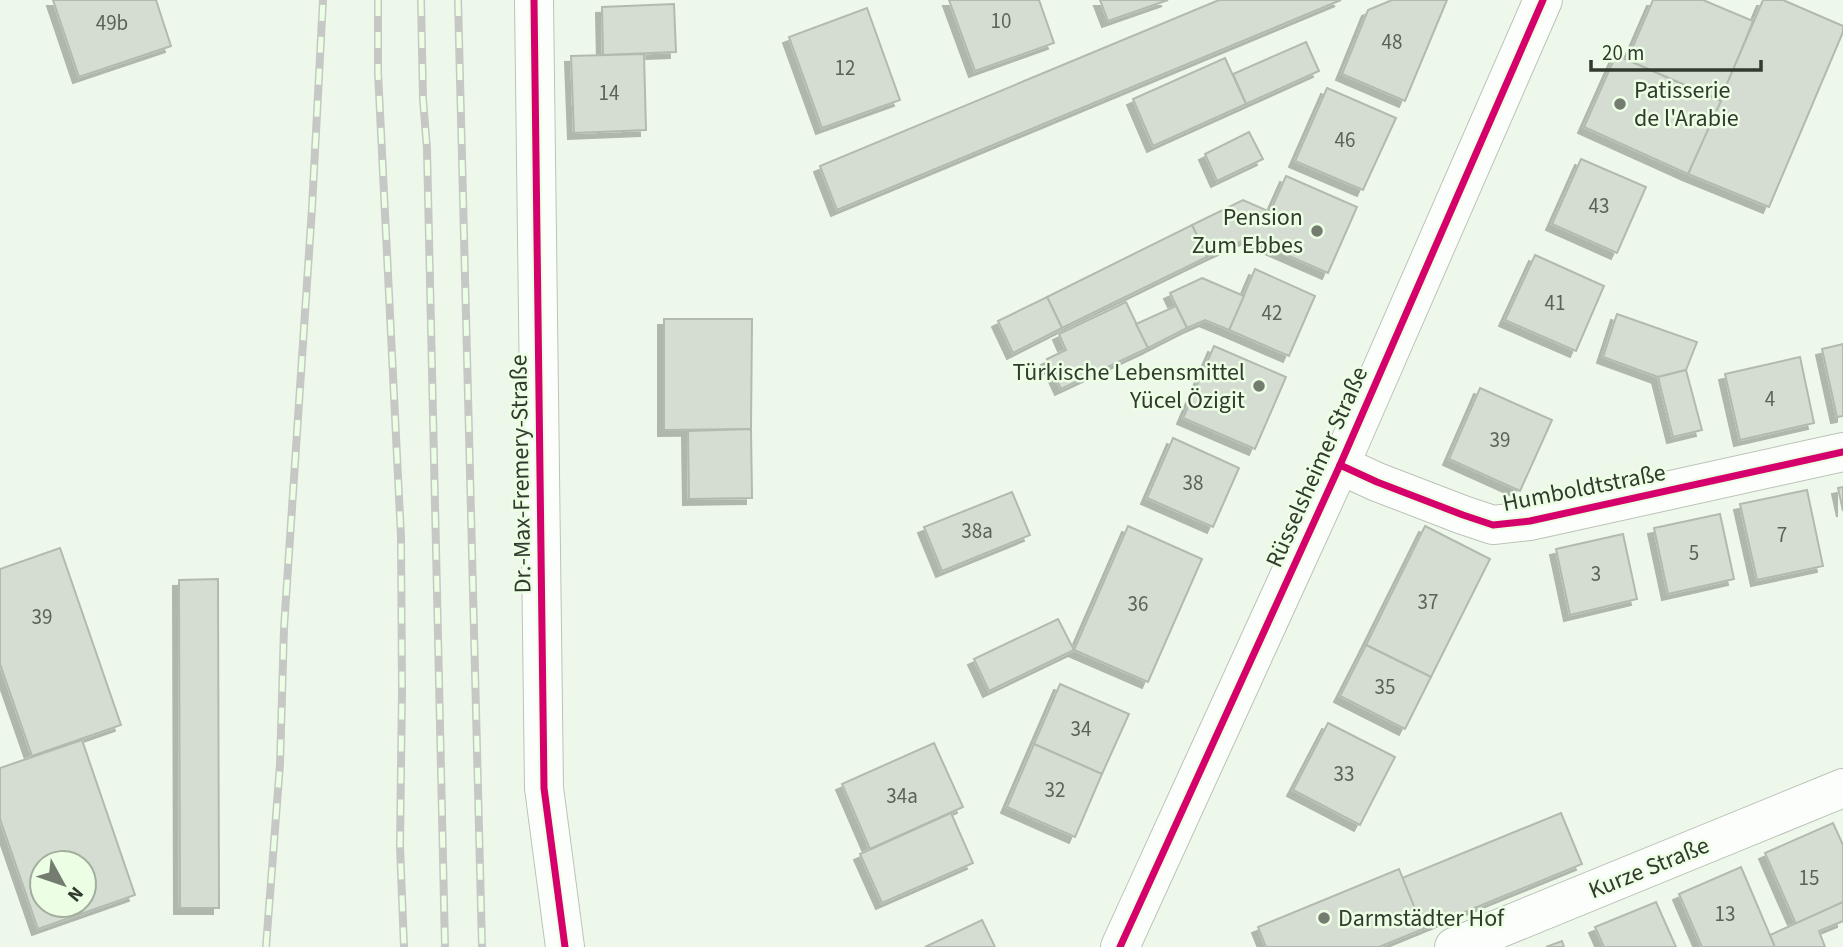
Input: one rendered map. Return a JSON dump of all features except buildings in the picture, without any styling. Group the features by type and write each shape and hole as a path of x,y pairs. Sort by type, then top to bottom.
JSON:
{"street":[{"name":"Dr.-Max-Fremery-Straße","path":"534,0 544,788 565,947"},
{"name":"Rüsselsheimer Straße","path":"1120,947 1340,465 1543,0"},
{"name":"Humboldtstraße","path":"1340,465 1463,516 1493,525 1530,521 1843,452"},
{"name":"Kurze Straße","path":"1454,947 1843,788"}],"railway":[{"path":"266,947 280,764 284,628 323,0"},
{"path":"378,0 378,72 401,537 400,846 404,947"},
{"path":"421,0 427,149 445,947"},
{"path":"458,0 482,947"}],"cycle path":[{"path":"534,0 544,788 565,947"},
{"path":"1120,947 1340,465 1543,0"},
{"path":"1340,465 1377,482 1493,525 1530,521 1843,452"}],"place":[{"name":"Patisserie de l'Arabie","path":"1620,104"},
{"name":"Pension Zum Ebbes","path":"1317,231"},
{"name":"Türkische Lebensmittel Yücel Özigit","path":"1259,386"},
{"name":"Darmstädter Hof","path":"1324,918"}]}
